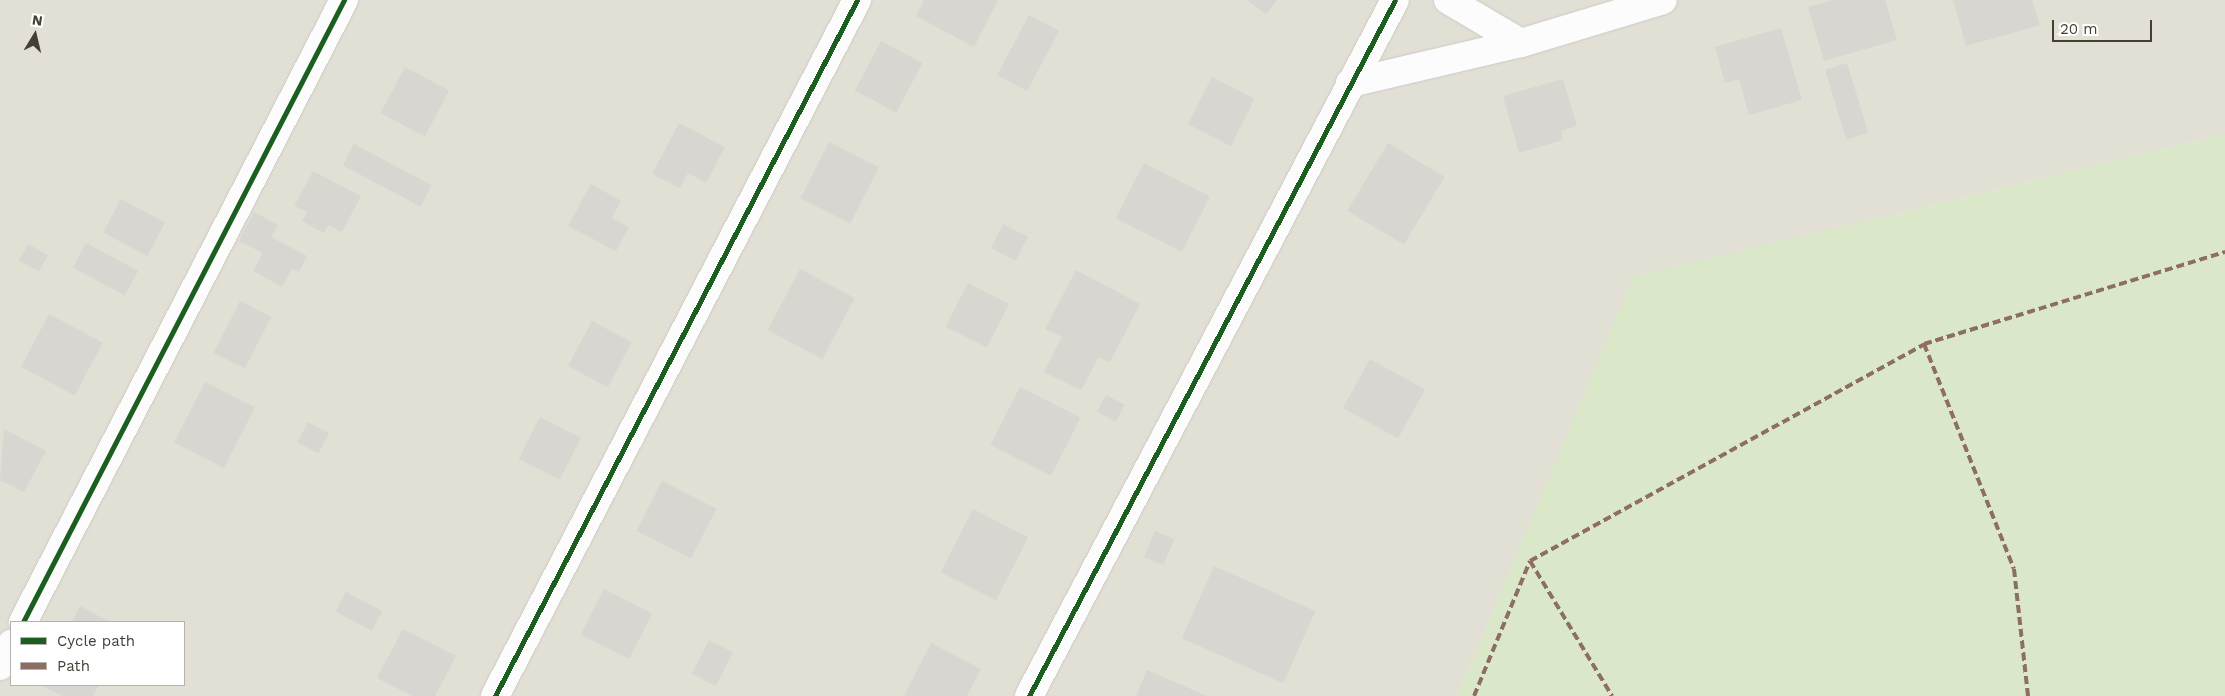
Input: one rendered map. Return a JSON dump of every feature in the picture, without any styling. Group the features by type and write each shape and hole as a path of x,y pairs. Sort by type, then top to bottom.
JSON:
{"street":[{"path":"24,621 344,0"},
{"path":"494,696 857,0"},
{"path":"1029,696 1394,0"},
{"path":"1448,0 1521,42"},
{"path":"1350,83 1521,42 1663,0"},
{"path":"0,666 10,646"}],"shaded area":[{"path":"0,0 2225,0 2225,134 1634,277 1457,696 0,696"}],"green space":[{"path":"2225,134 2225,696 1457,696 1633,277"}],"building":[{"path":"924,0 998,0 974,47 916,16"},
{"path":"1247,0 1277,0 1266,14"},
{"path":"1833,0 1885,0 1897,40 1824,61 1808,7"},
{"path":"1953,0 2032,0 2040,25 1966,46"},
{"path":"1029,15 1059,31 1027,91 997,75"},
{"path":"1781,28 1802,100 1749,115 1739,79 1725,83 1715,47"},
{"path":"881,41 922,63 896,113 855,90"},
{"path":"1847,63 1868,133 1846,140 1825,70"},
{"path":"405,67 449,90 425,136 381,113"},
{"path":"1212,77 1255,99 1231,146 1188,124"},
{"path":"1563,79 1577,126 1561,131 1563,140 1519,153 1503,96"},
{"path":"679,123 725,147 706,183 688,173 680,188 652,174"},
{"path":"829,142 879,167 850,224 800,198"},
{"path":"1388,143 1445,177 1404,245 1347,211"},
{"path":"354,144 432,185 420,207 343,165"},
{"path":"1144,163 1210,197 1182,252 1116,218"},
{"path":"313,171 361,196 342,232 328,225 324,233 302,221 307,212 294,206"},
{"path":"591,184 621,201 612,218 629,227 616,251 568,226"},
{"path":"121,199 165,222 147,256 103,233"},
{"path":"254,212 278,225 271,237 307,256 299,272 292,269 282,287 253,271 263,253 239,241"},
{"path":"1003,224 1028,237 1016,261 991,248"},
{"path":"86,243 138,271 125,295 73,268"},
{"path":"28,244 48,255 39,272 19,261"},
{"path":"800,269 855,298 822,359 768,330"},
{"path":"1076,270 1140,304 1110,362 1099,357 1081,390 1044,372 1062,337 1045,329"},
{"path":"968,283 1009,304 987,348 946,327"},
{"path":"240,301 271,317 245,369 214,353"},
{"path":"49,314 103,343 75,396 21,367"},
{"path":"592,321 632,342 608,387 568,366"},
{"path":"1370,359 1425,390 1398,439 1343,408"},
{"path":"205,382 255,407 224,468 174,443"},
{"path":"1020,387 1081,418 1051,476 990,445"},
{"path":"1106,395 1125,405 1116,422 1097,412"},
{"path":"540,417 581,438 560,480 519,459"},
{"path":"308,422 329,433 318,454 297,442"},
{"path":"4,429 46,451 24,492 0,480"},
{"path":"662,481 716,509 691,559 637,531"},
{"path":"973,509 1028,537 996,600 941,572"},
{"path":"1155,531 1174,539 1163,565 1144,557"},
{"path":"1214,566 1315,611 1283,683 1182,638"},
{"path":"604,589 652,614 629,659 581,634"},
{"path":"346,592 382,611 372,631 336,611"},
{"path":"80,606 108,621 72,621"},
{"path":"403,629 456,656 435,696 412,696 377,678"},
{"path":"709,640 733,652 716,686 692,674"},
{"path":"931,643 981,669 967,696 904,696"},
{"path":"1147,670 1207,696 1136,696"},
{"path":"42,686 98,686 93,696 62,696"}],"marked path":[{"path":"1474,696 1530,561 1924,344 2225,252"},
{"path":"1924,344 2014,569 2028,696"},
{"path":"1530,561 1612,696"}],"cycle path":[{"path":"24,621 344,0"},
{"path":"495,696 857,0"},
{"path":"1029,696 1395,0"}]}
